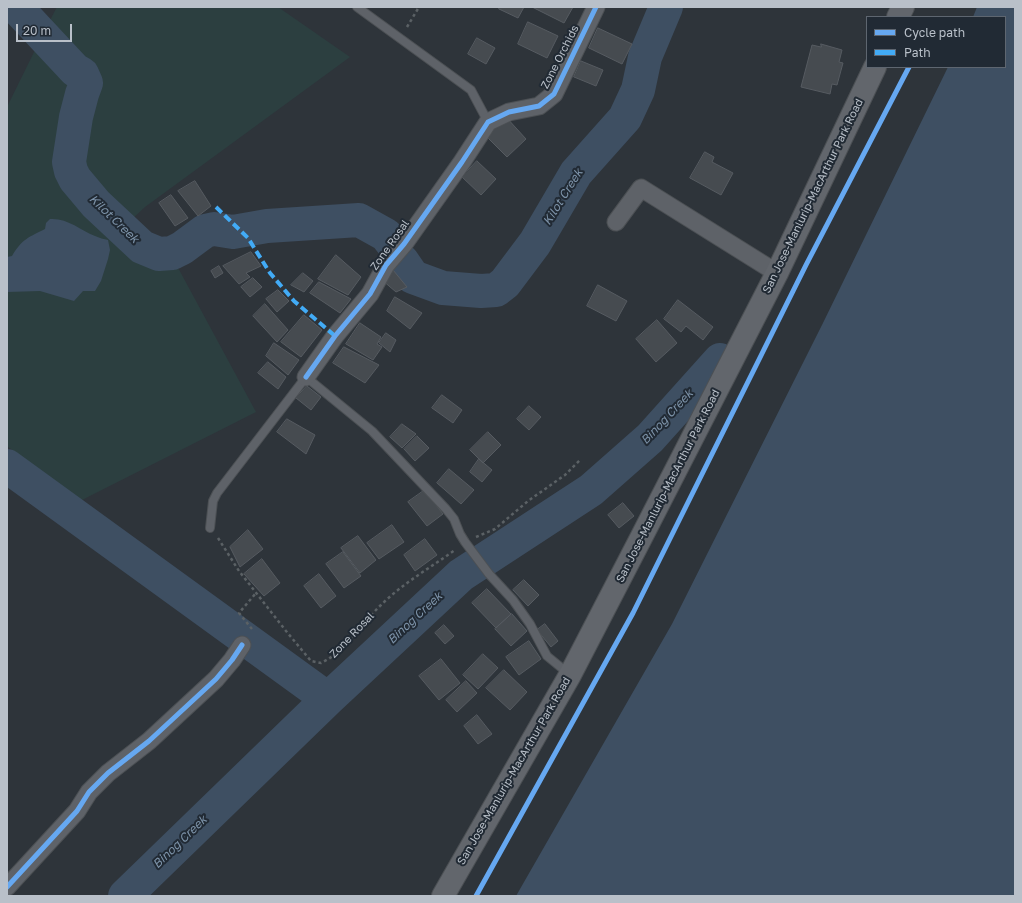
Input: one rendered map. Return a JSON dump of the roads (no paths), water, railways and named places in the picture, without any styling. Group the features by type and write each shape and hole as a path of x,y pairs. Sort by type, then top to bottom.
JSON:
{"main road":[{"path":"898,16 903,7"},
{"name":"San Jose-Manlurip-MacArthur Park Road","path":"443,896 570,675 777,273 875,68"}],"street":[{"name":"Zone Orchids","path":"488,122 509,112 539,106 554,94 596,7"},
{"name":"Zone Rosal","path":"306,377 335,336 370,294 386,265 404,244 462,162 488,122"},
{"path":"616,222 641,188 777,273"},
{"path":"7,887 77,811 89,792 108,773 149,741 216,679 242,645"}],"lane":[{"path":"356,7 471,90 488,122"},
{"path":"306,377 372,431 446,508 454,519 465,542 489,574 513,600 530,624 547,656 570,675"},
{"name":"Zone Rosal","path":"210,528 216,493 306,377"}],"water":[{"path":"977,7 1015,7 1015,896 516,896 672,624 822,325 948,68 1006,68 1006,16 973,16"},
{"path":"50,219 63,220 89,234 108,240 110,250 101,281 95,291 83,291 74,301 40,291 7,292 7,257 12,256 26,239 45,229 46,223"}],"waterway":[{"name":"Kilot Creek","path":"16,7 75,70 82,74 86,83 76,117 69,162 75,179 96,204 142,247 159,254 172,253 182,248 205,231 214,229 233,232 267,226 359,220 386,235 393,244"},
{"name":"Kilot Creek","path":"402,261 413,277 443,288 481,291 496,290 505,283 535,243 576,173 625,118 638,90 645,57 666,7"},
{"name":"Binog Creek","path":"125,896 328,699 461,575 591,490 650,438 720,360"},
{"path":"7,466 328,699"}]}
